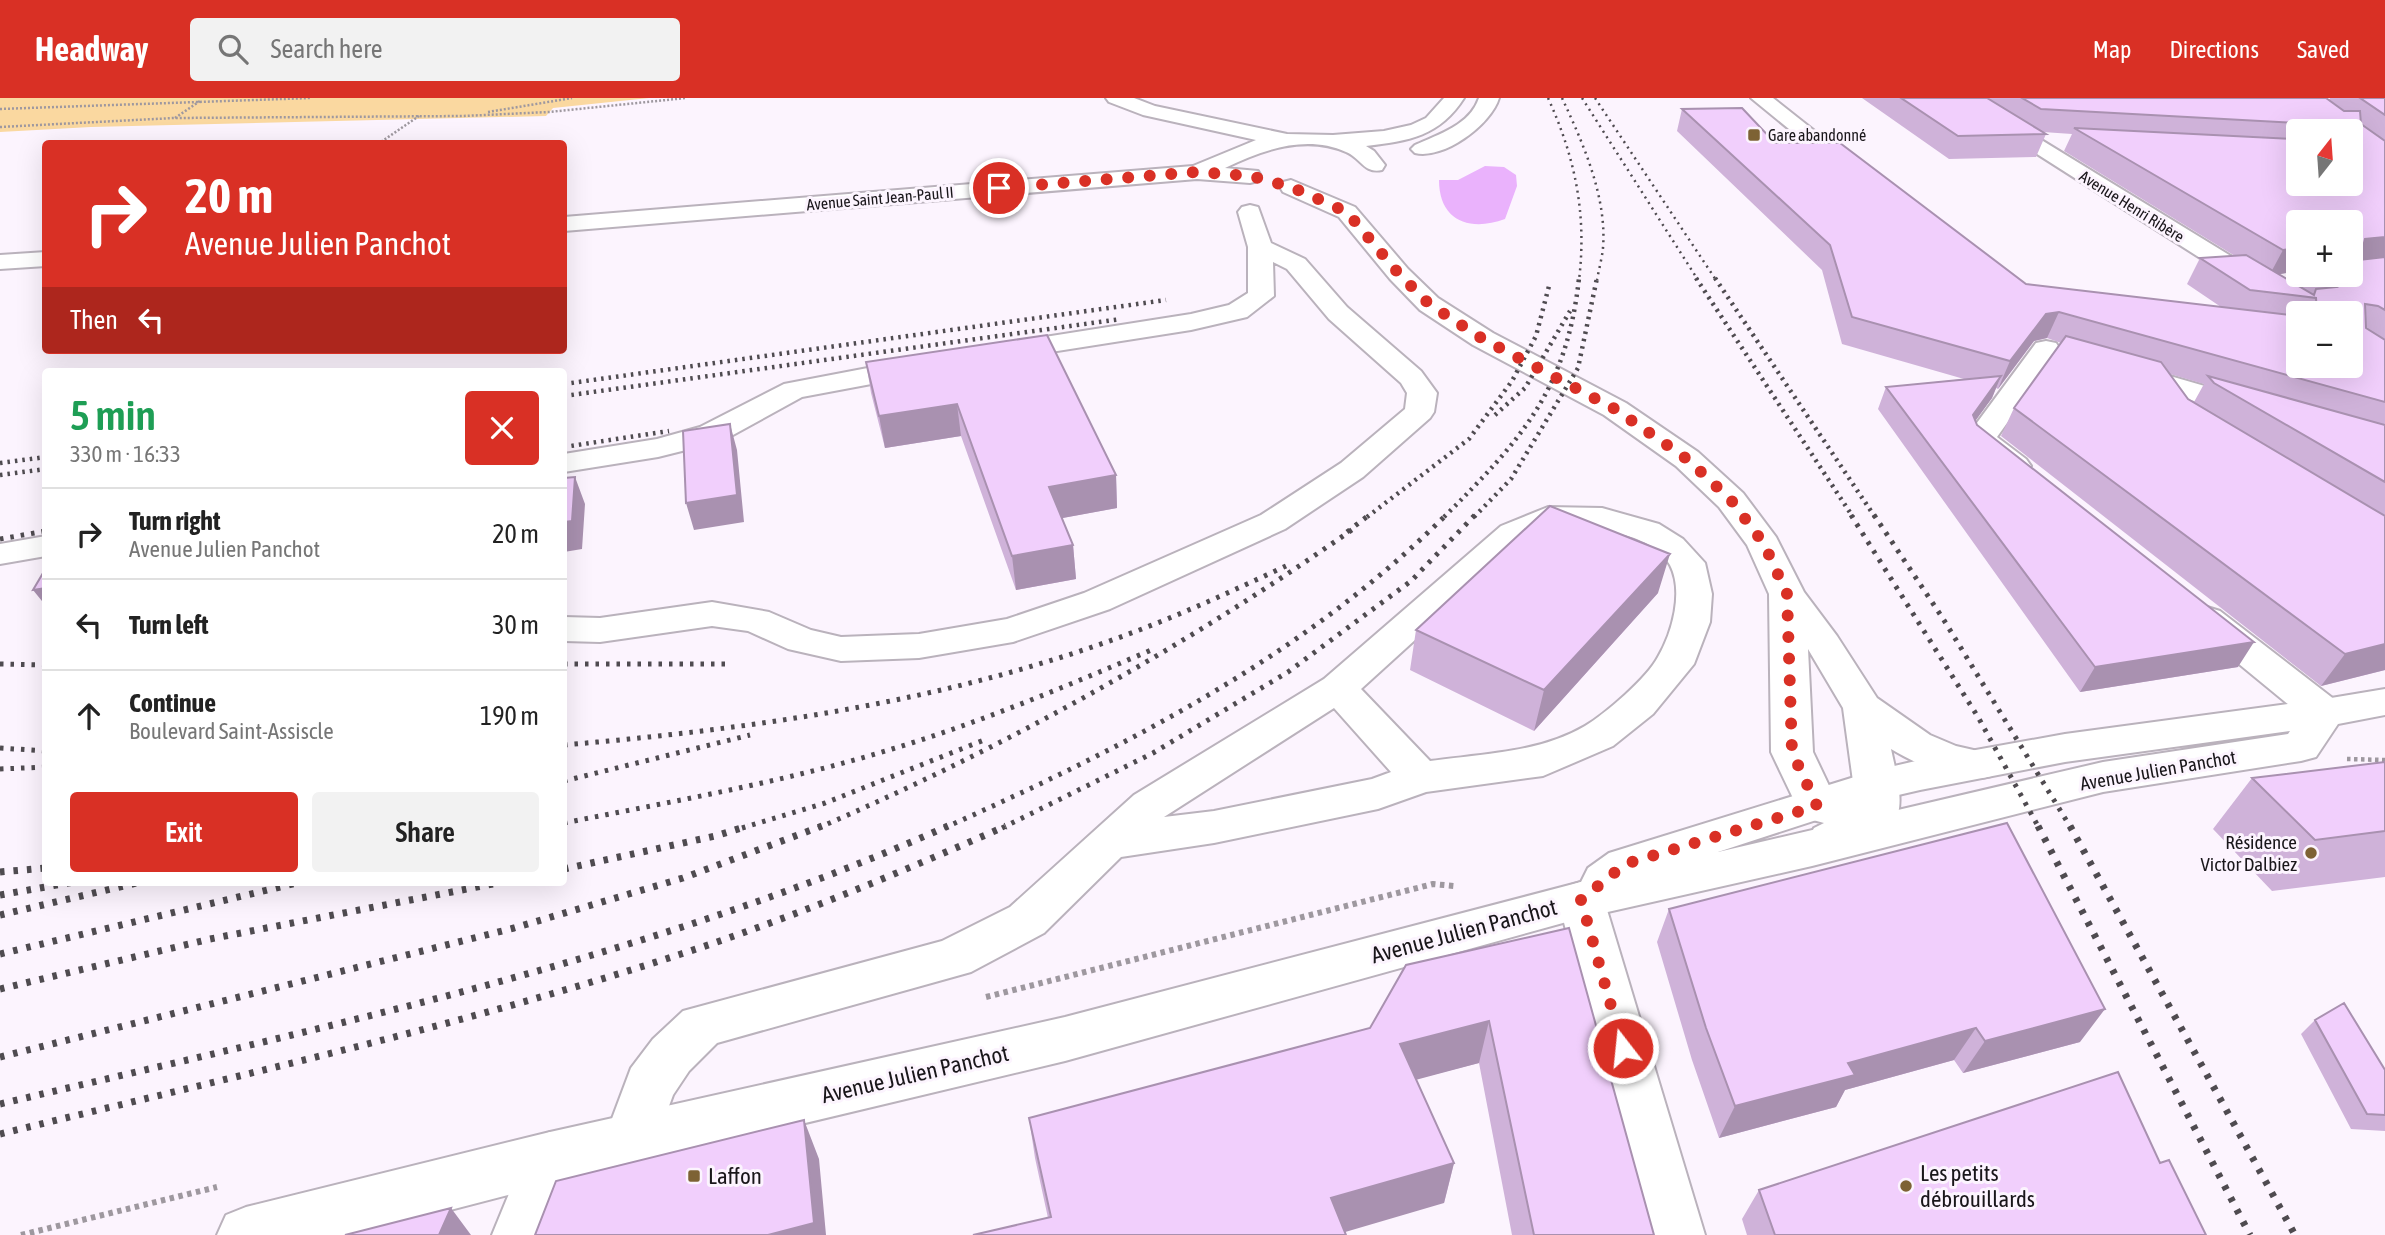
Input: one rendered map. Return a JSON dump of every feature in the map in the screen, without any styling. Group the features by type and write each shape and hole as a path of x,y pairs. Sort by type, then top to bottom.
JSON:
{"street":[{"path":"1116,98 1150,111 1199,119 1226,128 1286,140 1328,141 1368,139 1412,131 1438,118 1454,98"},
{"path":"1366,178 1464,129 1485,111 1489,98"},
{"path":"1761,98 1874,187"},
{"name":"Avenue Henri Ribère","path":"1959,98 2262,287 2286,314"},
{"path":"980,356 1191,322 1238,311 1261,296 1260,247 1250,212 1238,199 1240,189 1254,178 1242,168 1240,160 1248,150 1226,128"},
{"name":"Avenue Saint Jean-Paul II","path":"1197,172 1248,150 1286,140"},
{"path":"2026,140 2066,142"},
{"path":"1328,141 1360,150 1370,157 1366,178 1399,274 1429,304 1495,345 1615,409 1687,459 1731,500 1764,544 1787,594 1824,645 1863,708 1876,800"},
{"name":"Avenue Saint Jean-Paul II","path":"567,225 1197,172 1254,178 1286,186 1366,178"},
{"path":"1250,212 1286,186"},
{"path":"567,629 600,630 712,614 756,620 801,640 841,649 919,646 1013,630 1085,605 1273,522 1362,462 1419,412 1422,393 1412,377 1339,313 1296,264 1260,247"},
{"path":"0,262 42,259"},
{"path":"2262,287 2286,283"},
{"path":"2035,482 1980,439 2051,344"},
{"path":"567,463 658,448 711,434 794,390 940,363"},
{"path":"2108,367 2278,417"},
{"path":"2158,382 2185,419"},
{"path":"631,1140 650,1085 671,1055 701,1026 954,958 1027,920 1108,842 1149,806 1338,688 1513,534 1548,517 1602,518 1647,531 1671,546 1687,563 1694,594 1691,622 1675,664 1639,704 1599,736 1543,761 1421,777 1378,793 1214,827 1108,842"},
{"path":"0,554 42,547"},
{"path":"1787,594 1792,752 1817,806"},
{"path":"2187,603 2325,713"},
{"path":"1338,688 1421,777"},
{"name":"Avenue Julien Panchot","path":"1812,849 1876,800 1976,765 2064,748 2325,713 2385,702"},
{"name":"Avenue Julien Panchot","path":"1863,708 1900,738 1933,755 1976,765"},
{"name":"Avenue Julien Panchot","path":"246,1235 550,1158 1065,1039 1581,900 1812,849 2103,777 2301,747 2325,713"},
{"name":"Avenue Julien Panchot","path":"1581,900 1625,864 1817,806 1876,800 1977,809"},
{"path":"1581,900 1676,1235"},
{"path":"521,1235 550,1158"}],"path":[{"path":"0,109 311,98"},
{"path":"463,116 572,98"},
{"path":"0,127 174,118 463,116 549,112 685,98"},
{"path":"174,118 200,100"},
{"path":"384,140 420,116"}],"shaded area":[{"path":"0,98 649,98 553,108 546,116 91,127 0,132"},
{"path":"1485,166 1504,167 1516,175 1517,186 1505,219 1480,224 1459,220 1444,205 1439,180 1458,180"}],"building":[{"path":"1901,98 1987,98 2046,134 1958,136"},
{"path":"2022,98 2326,98 2344,111 2360,111 2361,119 2286,119 2286,122 2041,109"},
{"path":"2360,98 2385,98 2385,115"},
{"path":"1742,108 1775,143 1840,143 2026,284 2286,315 2286,375 2059,312 2046,314 2010,361 1852,317 1830,245 1682,109"},
{"path":"2363,125 2385,141 2385,237 2365,239 2363,247 2363,210 2286,210 2286,250 2283,250 2074,128 2286,139 2286,196 2363,196"},
{"path":"2246,255 2286,279 2286,287 2300,287 2314,295 2316,289 2363,287 2363,260 2385,257 2385,310 2365,304 2366,328 2385,340 2385,402 2298,378 2363,378 2363,301 2316,301 2316,298 2250,290 2200,258"},
{"path":"1047,335 1116,475 1049,487 1073,545 1012,556 957,404 879,416 866,362"},
{"path":"2066,336 2161,362 2188,399 2385,516 2385,644 2345,654 2014,408"},
{"path":"2001,376 1973,415 1977,425 2254,642 2095,667 1886,387"},
{"path":"2208,376 2385,425 2385,482 2214,383"},
{"path":"730,424 737,495 686,503 683,431"},
{"path":"575,477 572,521 567,522 567,478"},
{"path":"1550,506 1670,554 1544,690 1416,630"},
{"path":"42,575 42,589 33,590"},
{"path":"2385,762 2385,831 2315,840 2252,778"},
{"path":"2007,823 2105,1009 1985,1041 1976,1028 1848,1063 1855,1075 1735,1106 1706,1028 1669,909"},
{"path":"1569,928 1654,1235 1534,1235 1489,1021 1400,1044 1454,1163 1331,1198 1346,1235 973,1235 1051,1217 1029,1118 1370,1028 1406,965"},
{"path":"2344,1003 2385,1070 2385,1115 2367,1114 2315,1020"},
{"path":"2118,1072 2160,1163 2169,1160 2206,1235 1775,1235 1759,1190"},
{"path":"804,1120 814,1223 768,1235 535,1235 556,1181"},
{"path":"451,1208 439,1235 345,1235"}],"railway":[{"path":"1548,98 1565,142 1577,186 1581,232 1579,280"},
{"path":"1562,98 1592,171 1601,209 1603,248 1597,280"},
{"path":"1582,98 1698,280"},
{"path":"1595,98 1716,280"},
{"path":"1445,516 1496,463 1536,411 1564,352 1579,278"},
{"path":"1474,517 1511,479 1578,368 1597,278"},
{"path":"1696,278 1853,517"},
{"path":"1715,278 1875,517"},
{"path":"1367,517 1469,439 1512,381 1536,336 1549,286"},
{"path":"567,384 1166,300"},
{"path":"1495,415 1525,388 1570,311"},
{"path":"567,396 1121,319"},
{"path":"567,447 669,431"},
{"path":"0,463 42,458"},
{"path":"0,475 42,470"},
{"path":"1347,532 1369,515"},
{"path":"1002,828 1153,753 1288,672 1411,581 1475,515"},
{"path":"1851,515 1978,717 2039,828"},
{"path":"1874,515 1942,617 2071,828"},
{"path":"944,828 1145,731 1273,655 1391,566 1445,516"},
{"path":"818,828 957,764 1093,692 1225,614 1353,529"},
{"path":"0,539 42,532"},
{"path":"567,745 774,721 843,710 981,680 1137,631 1286,566"},
{"path":"567,822 688,799 852,761 992,715 1156,648"},
{"path":"0,664 42,665"},
{"path":"567,664 730,664"},
{"path":"567,780 750,735"},
{"path":"742,828 825,803 984,740"},
{"path":"0,748 42,751"},
{"path":"0,769 42,767"},
{"path":"567,868 715,836 748,826"},
{"path":"0,1057 514,928 683,878 822,826"},
{"path":"0,1104 361,1018 600,953 834,873 948,826"},
{"path":"0,1134 428,1028 597,980 681,954 804,910 1006,826"},
{"path":"2038,826 2250,1235"},
{"path":"2070,826 2295,1235"},
{"path":"0,872 42,868"},
{"path":"0,895 51,886"},
{"path":"0,915 124,886"},
{"path":"0,954 284,886"},
{"path":"0,989 210,939 482,886"}],"place":[{"name":"Gare abandonné","path":"1754,135"},
{"name":"Résidence Victor Dalbiez","path":"2311,853"},
{"name":"Laffon","path":"694,1176"},
{"name":"Les petits débrouillards","path":"1906,1186"}],"route":[{"path":"999,188 1197,172 1251,176 1291,187 1347,212 1399,274 1429,304 1483,339 1615,409 1687,459 1731,500 1764,544 1787,594 1792,752 1817,806 1625,864 1581,900 1623,1048"}]}
